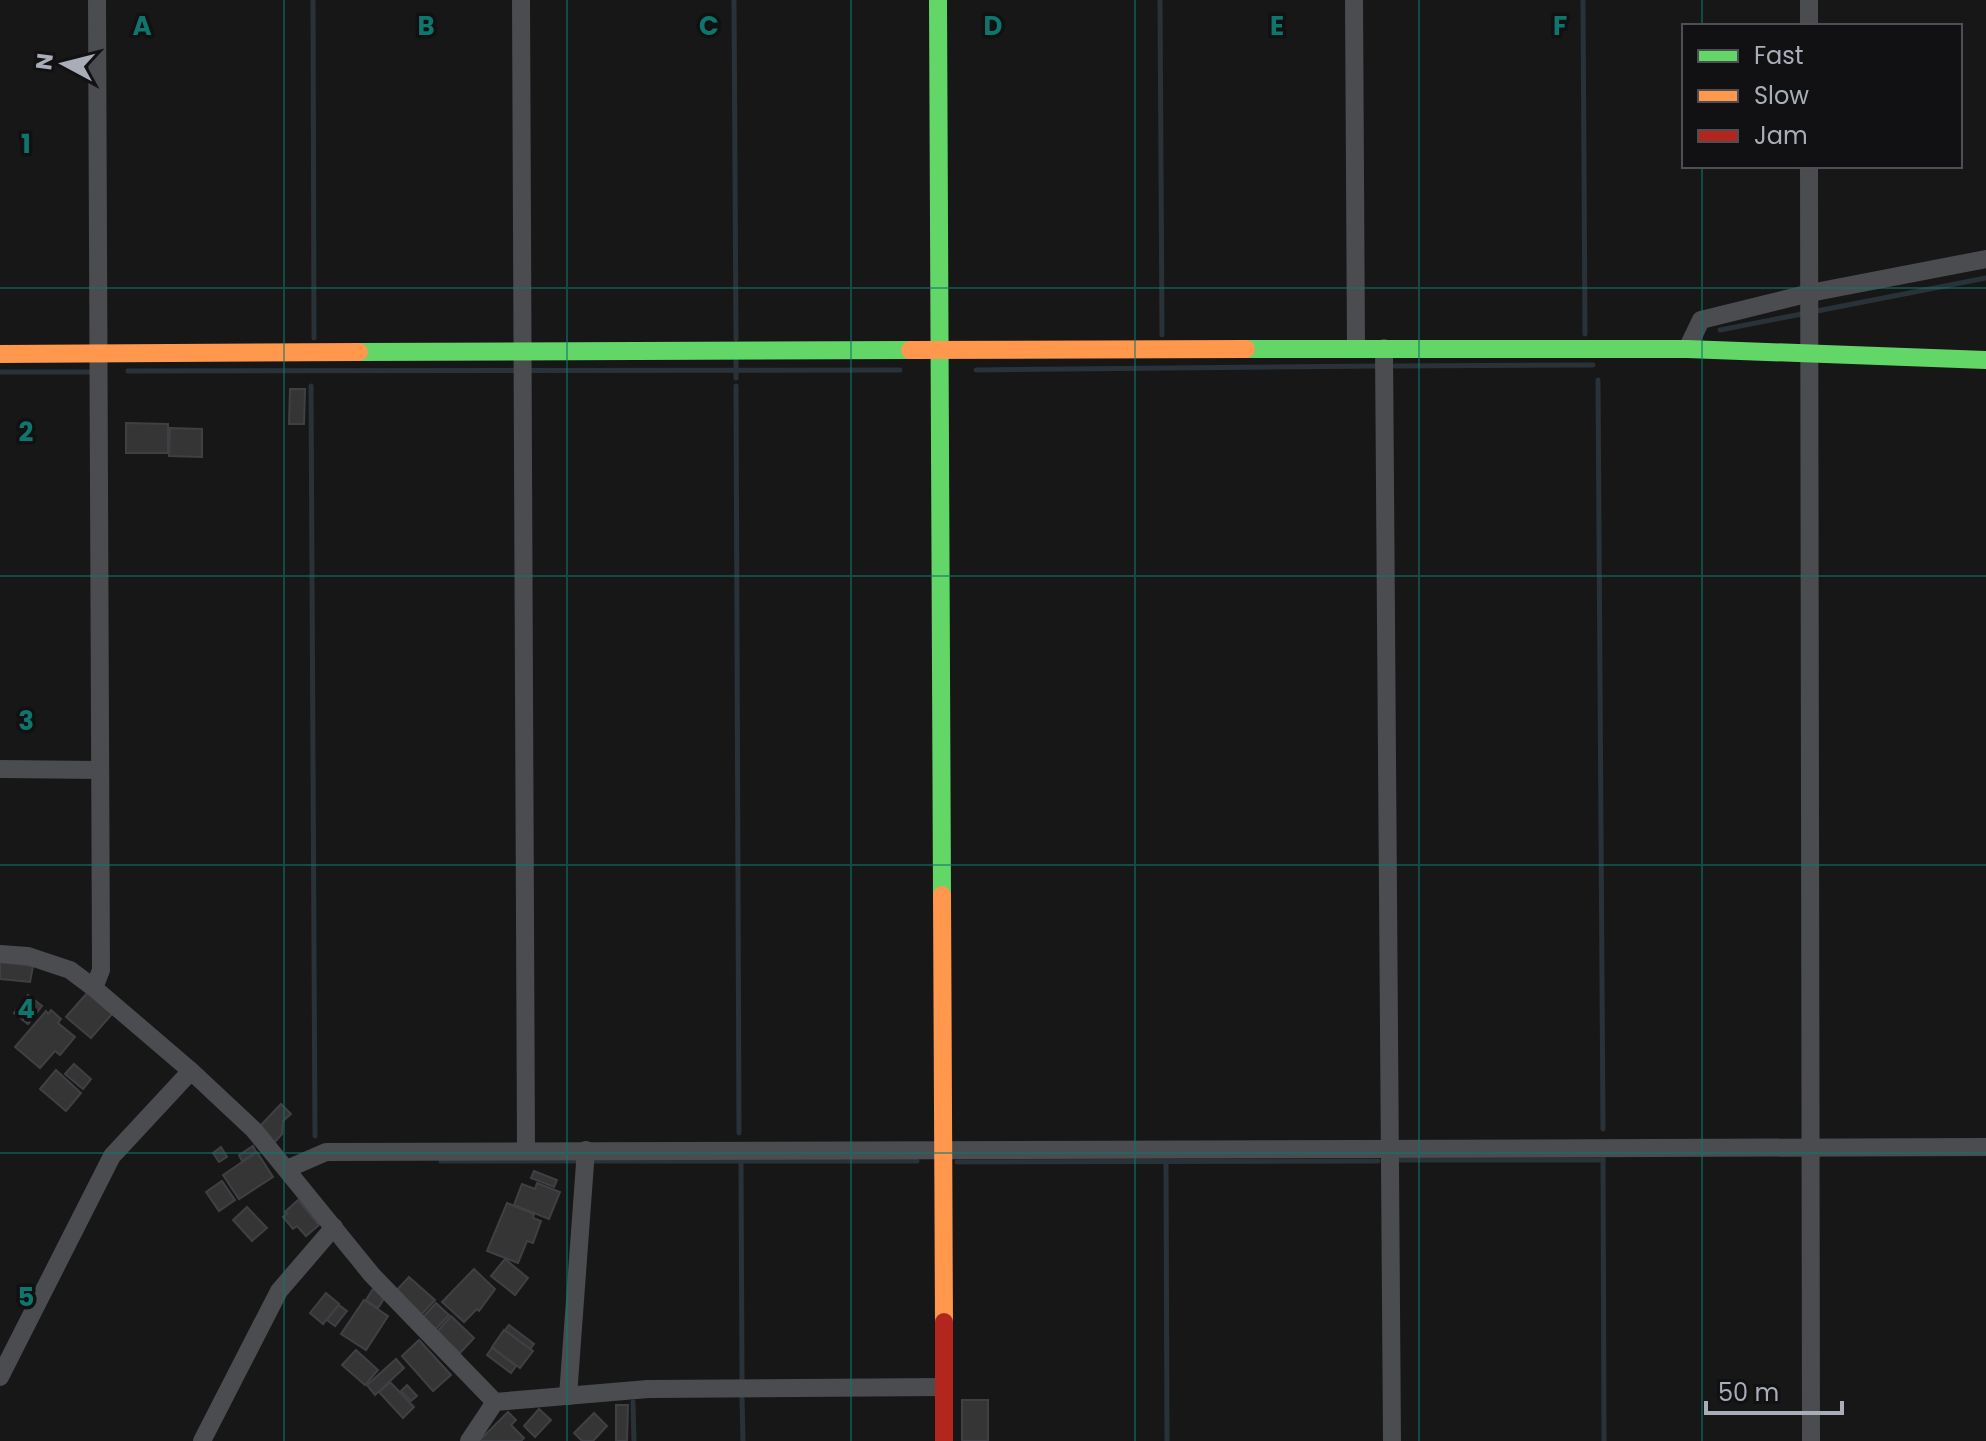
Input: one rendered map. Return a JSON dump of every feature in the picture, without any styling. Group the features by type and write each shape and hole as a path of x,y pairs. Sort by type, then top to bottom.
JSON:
{"street":[{"path":"94,988 101,970 97,0"},
{"path":"521,0 526,1150"},
{"path":"938,0 944,1441"},
{"path":"1354,0 1356,348"},
{"path":"1809,0 1809,24"},
{"path":"1809,168 1811,1441"},
{"path":"1687,349 1701,320 1810,306 1986,259"},
{"path":"0,354 99,353 522,365 938,351 1384,348 1687,349 1986,360"},
{"path":"1384,348 1392,1441"},
{"path":"0,769 100,770"},
{"path":"0,954 28,956 70,970 191,1071 254,1130 372,1275 495,1402"},
{"path":"0,1377 8,1342 112,1156 191,1071"},
{"path":"287,1169 326,1152 1986,1147"},
{"path":"568,1396 586,1150"},
{"path":"202,1441 279,1291 334,1227"},
{"path":"495,1402 648,1389 944,1387"},
{"path":"469,1441 495,1402"}],"building":[{"path":"290,389 305,389 304,424 289,424"},
{"path":"126,423 168,424 168,453 126,453"},
{"path":"170,428 202,429 202,457 169,456"},
{"path":"0,962 33,966 30,982 0,979"},
{"path":"88,992 112,1014 91,1038 66,1017"},
{"path":"28,995 42,1006 28,1024 14,1013"},
{"path":"51,1010 61,1019 58,1023 75,1037 60,1055 55,1051 40,1068 15,1047 46,1011 48,1014"},
{"path":"74,1064 91,1079 83,1089 65,1074"},
{"path":"56,1070 81,1093 66,1111 40,1089"},
{"path":"281,1104 291,1114 283,1121 282,1134 274,1143 259,1127"},
{"path":"253,1146 256,1152 242,1161 239,1155"},
{"path":"221,1147 227,1157 219,1162 213,1153"},
{"path":"257,1152 273,1177 239,1199 223,1175"},
{"path":"534,1171 557,1180 554,1187 531,1178"},
{"path":"222,1181 235,1200 219,1211 206,1192"},
{"path":"537,1183 560,1192 549,1219 514,1205 522,1184 535,1189"},
{"path":"298,1200 319,1225 306,1236 297,1226 293,1229 283,1217"},
{"path":"507,1203 534,1214 533,1218 541,1221 533,1243 527,1241 518,1263 487,1251"},
{"path":"247,1207 267,1228 252,1241 233,1220"},
{"path":"505,1259 528,1278 515,1295 491,1276"},
{"path":"474,1269 495,1289 479,1311 477,1309 464,1322 442,1302"},
{"path":"409,1277 435,1300 421,1315 396,1291"},
{"path":"373,1289 385,1297 378,1308 366,1300"},
{"path":"326,1293 339,1304 323,1324 310,1313"},
{"path":"364,1300 388,1316 366,1350 341,1334"},
{"path":"436,1303 449,1315 435,1330 422,1318"},
{"path":"339,1305 347,1311 335,1326 327,1320"},
{"path":"451,1316 474,1338 460,1353 437,1332"},
{"path":"509,1325 534,1344 530,1349 505,1330"},
{"path":"504,1330 533,1351 520,1368 492,1347"},
{"path":"419,1340 451,1375 433,1391 402,1356"},
{"path":"492,1348 516,1366 511,1373 487,1355"},
{"path":"356,1350 378,1370 365,1385 342,1365"},
{"path":"396,1359 404,1368 375,1395 367,1385"},
{"path":"390,1382 414,1407 403,1418 379,1392"},
{"path":"407,1385 417,1396 411,1401 401,1391"},
{"path":"962,1400 988,1400 988,1441 962,1441"},
{"path":"616,1405 628,1405 627,1441 616,1441"},
{"path":"539,1409 551,1420 535,1437 524,1426"},
{"path":"508,1412 516,1420 511,1425 524,1438 521,1441 479,1441"},
{"path":"594,1413 607,1426 593,1441 582,1441 574,1433"}],"waterway":[{"path":"313,0 314,338"},
{"path":"734,0 736,339"},
{"path":"1160,0 1162,335"},
{"path":"1583,0 1585,334"},
{"path":"1720,330 1986,278"},
{"path":"736,361 736,378"},
{"path":"1395,366 1593,365"},
{"path":"976,370 1379,366"},
{"path":"128,371 900,370"},
{"path":"0,372 91,372"},
{"path":"1598,380 1603,1129"},
{"path":"311,386 315,1136"},
{"path":"736,386 739,1133"},
{"path":"1603,1159 1604,1441"},
{"path":"1400,1160 1603,1160"},
{"path":"441,1161 579,1161"},
{"path":"595,1161 917,1161"},
{"path":"741,1161 742,1380"},
{"path":"1166,1161 1167,1441"},
{"path":"957,1162 1378,1161"},
{"path":"742,1398 743,1441"},
{"path":"633,1402 634,1441"}],"traffic: fast":[{"path":"938,0 942,895"},
{"path":"1246,349 1687,349 1986,360"},
{"path":"359,352 910,350"}],"traffic: slow":[{"path":"910,350 1246,349"},
{"path":"0,354 359,352"},
{"path":"942,895 944,1322"}],"traffic: jam":[{"path":"944,1322 944,1441"}]}
